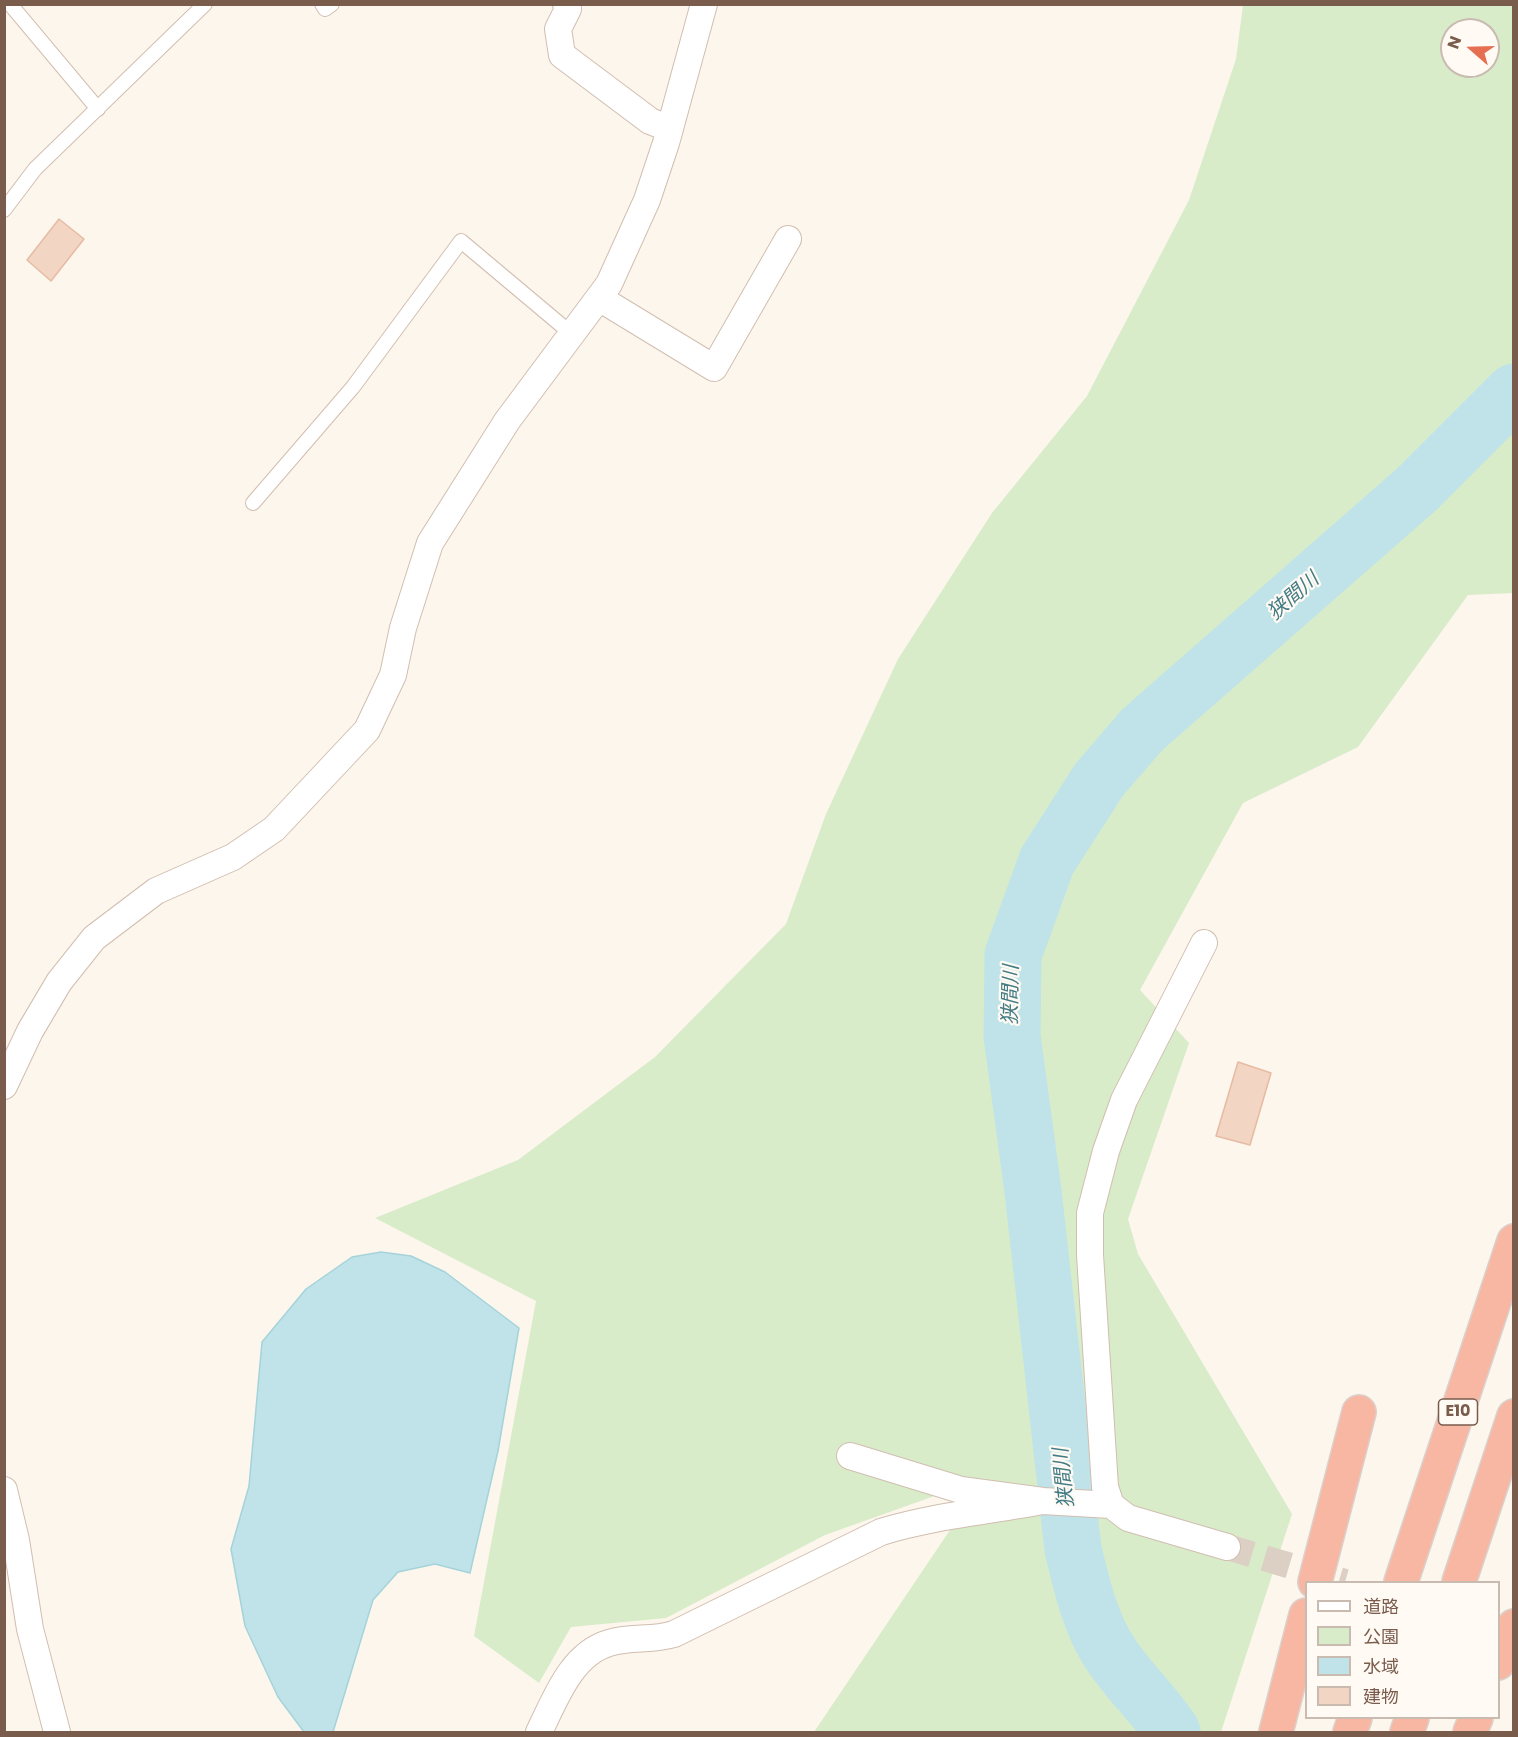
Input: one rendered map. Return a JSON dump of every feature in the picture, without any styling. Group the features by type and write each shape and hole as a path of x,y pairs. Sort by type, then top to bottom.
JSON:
{"highway":[{"name":"E10","path":"1401,1581 1514,1241"},
{"path":"1315,1581 1359,1412"},
{"path":"1459,1581 1514,1416"},
{"path":"1276,1732 1305,1619"},
{"path":"1500,1658 1514,1626"}],"street":[{"path":"4,1086 30,1031 59,982 94,938 156,891 233,856 274,829 367,730 393,675 403,628 430,543 507,421 609,284 647,200 670,129 704,4"},
{"path":"570,6 558,29 562,55 650,121 670,129"},
{"path":"599,298 714,368 788,239"},
{"path":"1204,943 1124,1100 1106,1151 1090,1213 1090,1255 1105,1487 1111,1505 1128,1518 1227,1547"},
{"path":"850,1456 962,1490 1043,1502 1111,1505"},
{"path":"4,1490 16,1540 30,1629 57,1732"},
{"path":"539,1732 568,1676 591,1652 610,1642 660,1638 674,1634 881,1532 918,1521 1043,1502"}],"lane":[{"path":"10,4 98,109"},
{"path":"4,210 35,169 205,4"},
{"path":"322,4 325,9 332,4"},
{"path":"253,503 353,387 461,241 573,335"}],"green space":[{"path":"1243,5 1513,5 1513,593 1468,595 1358,747 1243,803 1140,990 1189,1043 1128,1219 1138,1254 1292,1514 1221,1732 814,1732 985,1478 825,1535 666,1618 571,1627 539,1683 474,1636 536,1301 375,1218 518,1160 655,1057 786,924 826,814 898,659 992,513 1087,396 1189,200 1236,59"}],"water":[{"path":"381,1252 411,1256 445,1272 519,1328 498,1451 470,1573 435,1564 398,1572 373,1600 333,1732 304,1732 278,1697 245,1626 231,1549 249,1486 262,1342 306,1289 352,1257"}],"building":[{"path":"59,219 84,239 51,281 27,260"},
{"path":"1238,1062 1271,1073 1250,1145 1216,1136"}],"waterway":[{"name":"狭間川","path":"1172,1732 1117,1663 1103,1641 1087,1602 1073,1549 1033,1191 1012,1036 1013,955 1047,861 1099,780 1142,730 1417,489 1514,392"}],"tunnel":[{"path":"1227,1547 1342,1581"}]}
